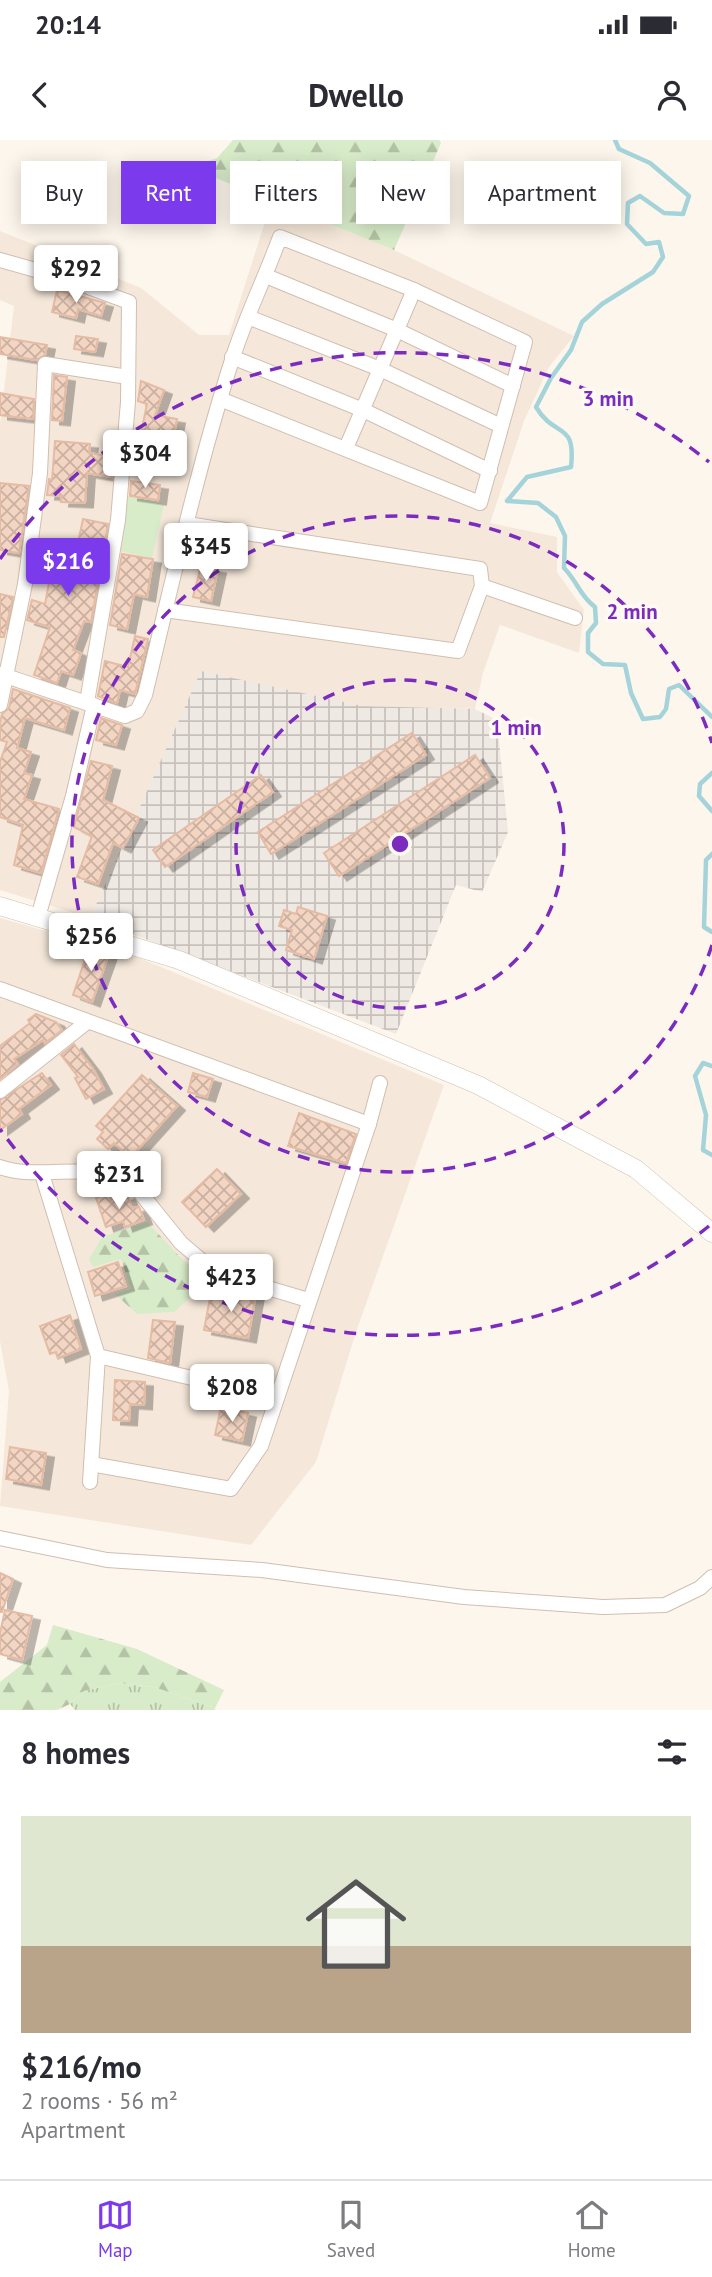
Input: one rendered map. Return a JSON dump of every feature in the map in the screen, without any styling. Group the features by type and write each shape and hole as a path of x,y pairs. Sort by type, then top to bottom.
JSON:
{"street":[{"path":"3,675 125,716 137,711 145,695 187,524 220,398 232,357 280,237 414,290 525,342 480,503 220,398"},
{"path":"0,260 64,278 128,302 128,377 118,520 73,796 38,917"},
{"path":"266,276 397,330 513,386"},
{"path":"346,448 414,290"},
{"path":"248,317 380,369 501,426"},
{"path":"232,357 363,410 490,471"},
{"path":"0,705 3,675 25,584 40,473 45,364 128,377"},
{"path":"165,610 458,651 482,586 480,569 187,524"},
{"path":"482,586 575,618"},
{"path":"0,906 179,960 478,1085 636,1169 712,1233"},
{"path":"0,989 369,1124"},
{"path":"0,1091 87,1022"},
{"path":"92,1464 231,1489 261,1446 369,1124 380,1083"},
{"path":"3,1169 42,1174 101,1171 124,1177 134,1185 181,1244 215,1272 308,1300"},
{"path":"42,1174 98,1356 90,1482"},
{"path":"98,1356 276,1398"},
{"path":"0,1538 107,1560 262,1570 464,1597 603,1607 665,1605 700,1588 712,1577"}],"shaded area":[{"path":"264,224 331,224 394,250 574,336 549,367 524,421 490,523 557,537 557,572 584,610 579,653 500,625 483,673 475,709 363,706 201,672 90,918 0,890 0,424 14,306 0,300 0,231 141,288 199,335 229,335"},
{"path":"201,671 363,706 475,709 497,720 508,832 482,892 456,885 396,1034 90,918"},
{"path":"0,918 137,957 444,1085 356,1332 316,1462 251,1545 0,1506 9,1391 0,1341"}],"green space":[{"path":"233,140 439,140 441,143 433,161 356,161 356,224 405,224 394,250 330,224 342,224 342,161 230,161 230,184 216,178 216,161 208,161 217,158"},
{"path":"127,496 164,504 152,558 115,550"},
{"path":"147,1222 183,1260 211,1279 174,1312 137,1314 115,1294 131,1289 121,1259 93,1267 89,1259 102,1237"},
{"path":"53,1625 137,1649 224,1690 215,1708 154,1687 118,1683 84,1691 70,1704 57,1710 0,1710 0,1682 47,1645"},
{"path":"118,1683 154,1687 215,1710 75,1710 70,1704 84,1691"}],"building":[{"path":"57,290 105,303 101,316 78,309 76,318 52,312"},
{"path":"76,336 98,339 95,352 74,349"},
{"path":"0,337 47,345 45,355 36,360 0,354"},
{"path":"54,375 67,377 62,421 52,420"},
{"path":"141,381 164,390 155,415 177,419 173,439 166,437 160,463 133,457 136,437 140,438 147,404 138,401"},
{"path":"0,393 34,399 33,419 0,415"},
{"path":"55,441 90,444 89,453 114,457 112,477 87,473 85,503 61,502 62,496 47,495 49,479 52,480"},
{"path":"131,481 160,485 158,500 130,496"},
{"path":"0,483 29,486 19,553 0,550"},
{"path":"83,519 108,524 91,622 84,621 73,650 81,653 73,675 61,671 57,683 34,675 50,627 27,620 32,600 45,604 52,567 39,565 40,542 77,547"},
{"path":"122,554 153,559 147,597 134,594 127,629 110,625"},
{"path":"201,566 218,569 211,601 193,597"},
{"path":"0,594 13,597 4,637 0,637"},
{"path":"135,636 148,639 135,694 120,690 117,703 98,696 105,661 128,667"},
{"path":"13,689 70,708 64,730 25,718 17,748 31,752 24,773 32,775 24,799 59,809 41,873 14,865 23,825 0,817 0,762 7,742 0,740 0,723 2,714 9,708"},
{"path":"101,718 122,725 116,745 96,740"},
{"path":"412,733 426,755 271,854 258,832"},
{"path":"475,755 490,778 339,876 324,853"},
{"path":"91,761 112,766 103,800 139,818 123,848 113,843 98,884 77,877 92,836 74,827"},
{"path":"261,775 273,792 165,867 153,850"},
{"path":"298,907 327,916 314,959 286,950 292,930 279,926 284,910 296,914"},
{"path":"90,945 110,951 92,1002 73,995"},
{"path":"36,1014 56,1022 62,1030 45,1043 43,1040 14,1059 18,1064 0,1079 0,1046 30,1023 28,1020"},
{"path":"74,1044 104,1089 86,1099 75,1078 78,1077 61,1055"},
{"path":"42,1073 51,1085 19,1109 22,1114 0,1130 0,1100"},
{"path":"193,1073 213,1079 207,1097 188,1092"},
{"path":"142,1075 177,1106 130,1158 114,1143 108,1149 97,1139 103,1132 96,1126"},
{"path":"299,1113 356,1134 346,1163 288,1146"},
{"path":"217,1169 241,1194 206,1227 182,1202"},
{"path":"109,1193 111,1200 127,1195 132,1208 139,1207 144,1220 125,1227 123,1221 106,1227 96,1198"},
{"path":"118,1262 126,1286 95,1296 88,1272"},
{"path":"233,1288 256,1294 248,1338 204,1330 210,1298 231,1301"},
{"path":"70,1315 81,1349 58,1358 56,1352 50,1354 40,1326"},
{"path":"153,1320 175,1322 170,1363 148,1358"},
{"path":"115,1380 145,1382 144,1405 130,1404 129,1421 113,1420"},
{"path":"221,1407 248,1413 242,1441 215,1435"},
{"path":"10,1447 46,1453 41,1485 6,1479"},
{"path":"0,1573 13,1579 2,1612 0,1612"},
{"path":"5,1610 32,1616 22,1660 0,1654 0,1633"}],"waterway":[{"path":"615,140 619,149 650,163 689,196 683,214 664,213 640,196 628,203 627,224 646,244 659,242 663,257 653,272 602,304 582,322 571,350 551,378 536,407 543,417 567,436 572,452 571,467 527,477 507,501 538,503 556,517 565,536 564,568 585,598 595,607 596,623 588,633 588,652 603,664 625,665 631,693 643,719 660,717 666,709 669,689 679,685 712,717"},
{"path":"712,773 700,784 699,796 712,811"},
{"path":"712,854 706,860 704,927 712,932"},
{"path":"712,1066 703,1063 695,1076 706,1115 703,1150 712,1155"}]}
